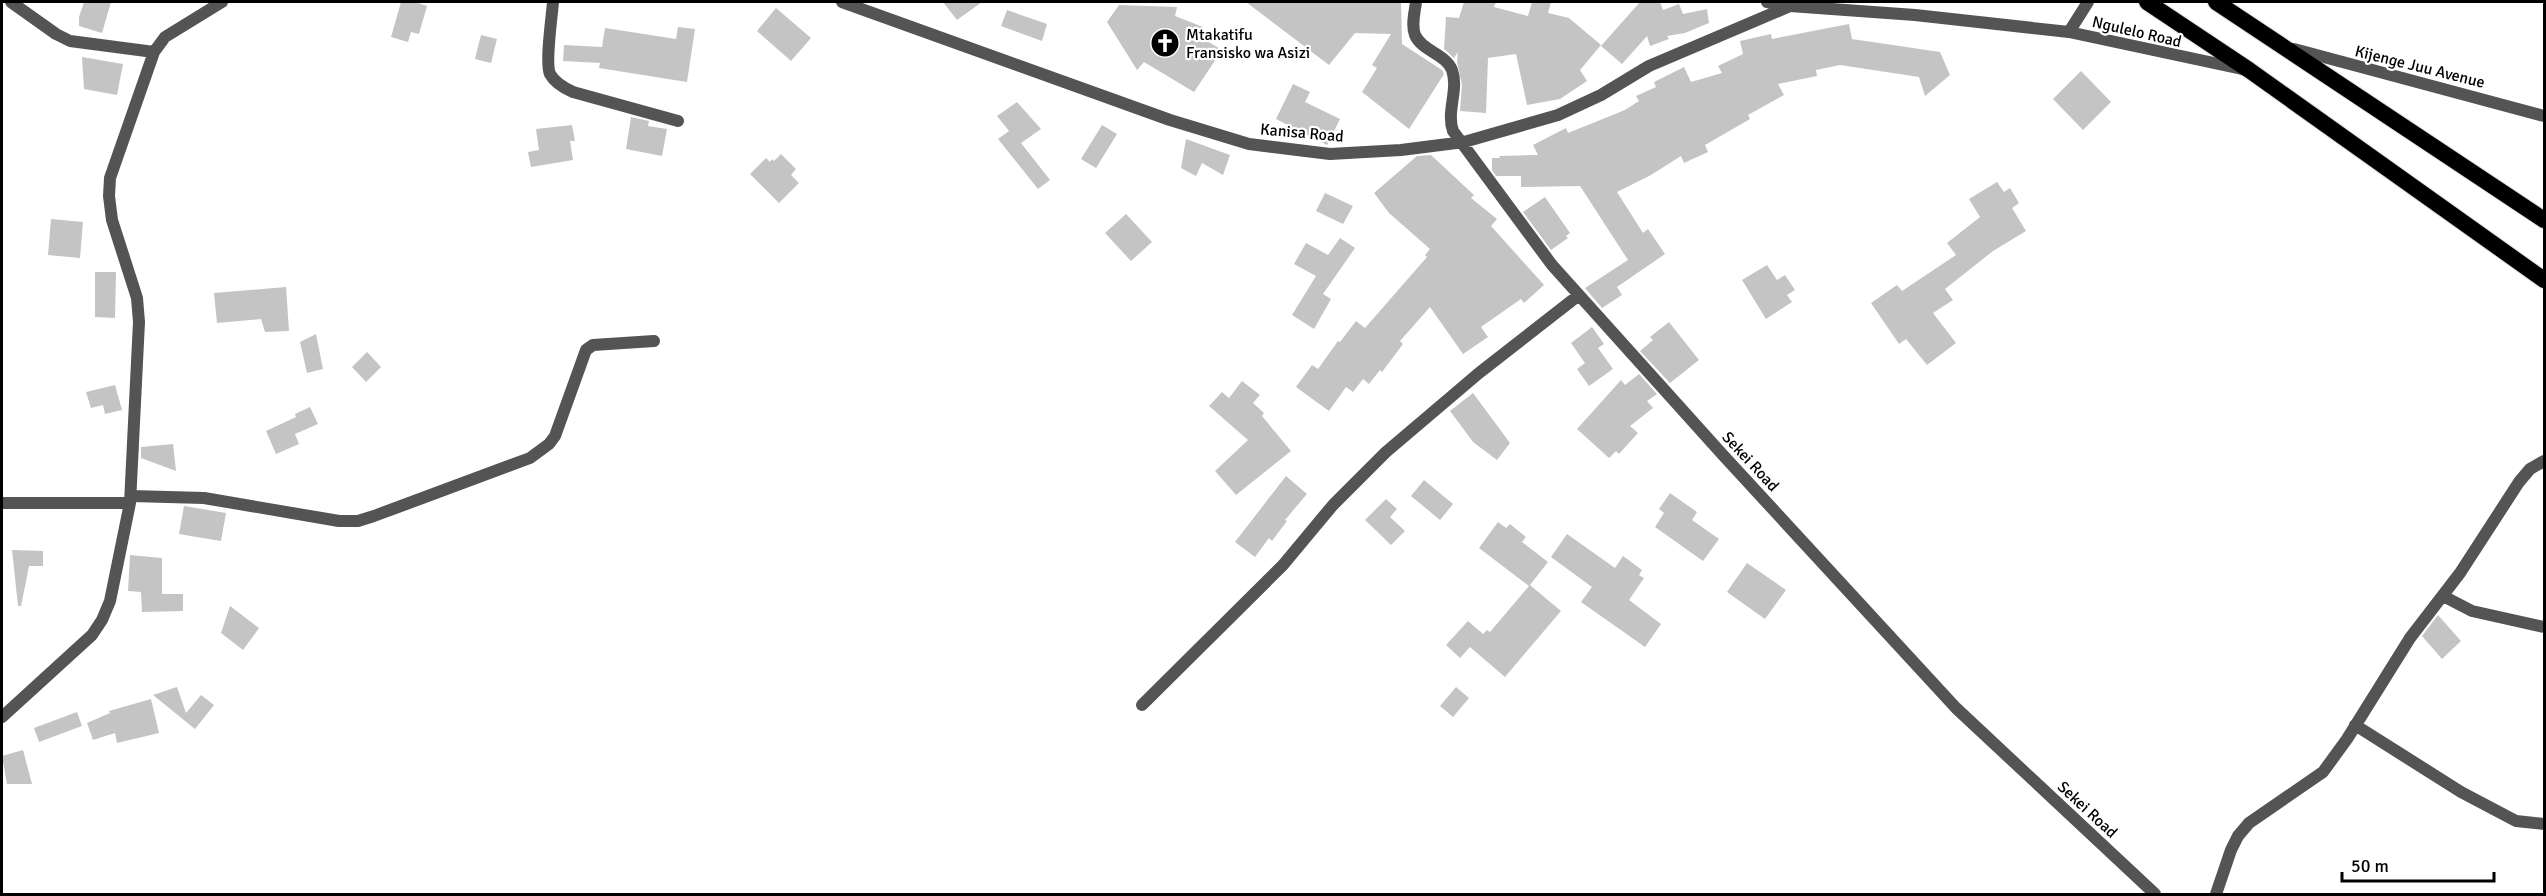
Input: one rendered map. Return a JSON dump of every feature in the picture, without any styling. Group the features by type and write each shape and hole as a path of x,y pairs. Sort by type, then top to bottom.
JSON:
{"highway":[{"path":"2147,2 2249,70 2544,280"},
{"path":"2216,2 2287,47 2544,220"}],"street":[{"path":"11,2 56,34 70,41 154,52"},
{"path":"2,717 92,635 102,620 110,601 131,500 139,308 112,220 109,196 110,178 154,52 165,38 222,2"},
{"path":"553,2 548,65 551,76 559,85 573,92 678,121"},
{"name":"Kanisa Road","path":"842,2 1170,120 1249,144 1330,154 1401,150 1464,142 1558,115 1600,95 1649,66 1790,6"},
{"name":"Sekei Road","path":"1416,2 1415,34 1421,42 1445,60 1452,70 1453,90 1449,120 1453,131 1464,142 1509,209 1579,295 1956,708 2155,894"},
{"name":"Ngulelo Road","path":"1767,2 2069,32 2249,70"},
{"path":"2069,32 2088,2"},
{"name":"Kijenge Juu Avenue","path":"2287,47 2544,116"},
{"path":"1142,705 1283,565 1333,506 1386,452 1479,373 1579,295"},
{"path":"2,503 204,498 339,521 358,520 530,458 540,452 555,436 586,350 593,345 654,341"},
{"path":"2217,894 2231,850 2248,823 2323,772 2410,638 2443,596 2527,472 2544,461"},
{"path":"2443,596 2472,611 2544,627"},
{"path":"2355,725 2461,792 2517,821 2544,824"}],"building":[{"path":"84,2 111,2 102,33 79,26 79,17"},
{"path":"401,2 415,2 427,6 419,34 411,32 408,42 391,37"},
{"path":"943,2 982,2 957,20"},
{"path":"1246,2 1401,2 1402,44 1442,70 1444,74 1409,129 1362,92 1377,68 1372,65 1391,34 1355,33 1329,65"},
{"path":"1464,2 1496,2 1494,7 1528,16 1532,2 1551,2 1548,13 1569,18 1601,45 1580,70 1587,81 1560,99 1527,105 1516,54 1488,58 1486,113 1460,111 1462,85 1457,62 1458,52 1454,58 1444,49 1446,17 1459,18"},
{"path":"1640,2 1660,2 1663,10 1679,4 1683,14 1707,9 1709,23 1685,33 1667,36 1669,39 1650,46 1647,36 1622,64 1601,46"},
{"name":"Mtakatifu Fransisko wa Asizi","path":"1119,5 1177,7 1175,16 1203,27 1197,35 1222,50 1194,92 1144,62 1137,70 1107,22"},
{"path":"776,8 811,38 791,61 757,31"},
{"path":"1007,10 1047,24 1042,41 1001,26"},
{"path":"1849,24 1852,39 1940,52 1950,75 1925,96 1919,77 1840,65 1816,70 1817,76 1778,84 1784,95 1748,115 1750,119 1705,145 1708,152 1684,163 1681,156 1651,175 1617,192 1643,233 1648,229 1665,254 1617,287 1622,295 1602,308 1585,288 1628,260 1580,186 1521,187 1521,176 1496,176 1492,170 1492,158 1538,155 1533,145 1566,128 1568,133 1625,110 1639,101 1636,96 1656,87 1654,82 1684,67 1691,82 1722,73 1718,66 1743,54 1740,41 1771,34 1772,39"},
{"path":"678,27 695,29 687,82 599,68 600,63 563,61 564,45 602,47 605,28 676,39"},
{"path":"481,35 497,39 491,63 475,59"},
{"path":"82,57 123,64 117,95 84,89"},
{"path":"2081,71 2111,102 2083,130 2053,99"},
{"path":"1293,84 1310,92 1305,102 1340,119 1327,145 1276,119"},
{"path":"1017,102 1041,129 1021,143 1050,180 1038,189 998,139 1009,131 997,116"},
{"path":"631,117 649,121 648,126 667,129 662,156 626,149"},
{"path":"572,125 575,141 570,141 573,160 531,167 528,152 539,150 536,129"},
{"path":"1102,125 1117,134 1096,168 1081,159"},
{"path":"1186,139 1230,155 1223,175 1202,163 1196,176 1181,168"},
{"path":"781,154 796,169 791,175 799,183 779,203 750,174 766,158 770,162 772,159 774,161"},
{"path":"1431,155 1474,195 1471,198 1497,219 1491,226 1544,285 1524,303 1521,299 1481,327 1488,337 1463,354 1430,307 1400,341 1403,344 1382,372 1380,370 1369,384 1363,379 1353,392 1346,387 1329,411 1296,387 1312,365 1318,369 1356,321 1365,328 1427,257 1425,255 1430,249 1389,213 1374,193 1417,156"},
{"path":"1997,182 2004,192 2010,188 2019,203 2012,208 2026,231 1993,251 1945,289 1953,300 1933,313 1956,343 1927,365 1906,339 1899,344 1871,303 1897,285 1902,291 1956,255 1947,243 1980,217 1969,199"},
{"path":"1325,193 1353,206 1343,224 1316,211"},
{"path":"1545,197 1570,233 1566,236 1568,238 1551,250 1523,212"},
{"path":"1126,214 1152,242 1131,261 1105,233"},
{"path":"51,219 83,222 80,258 48,255"},
{"path":"1340,238 1355,248 1323,294 1331,299 1314,329 1292,315 1316,276 1294,264 1306,243 1328,255"},
{"path":"1767,265 1777,280 1785,275 1795,290 1787,295 1792,302 1766,319 1742,280"},
{"path":"95,272 116,272 115,318 95,317"},
{"path":"286,287 289,331 265,332 261,319 217,323 214,293"},
{"path":"1669,322 1699,360 1670,383 1640,351 1653,340 1650,337"},
{"path":"1592,327 1604,344 1598,348 1613,369 1589,386 1577,369 1585,363 1571,343"},
{"path":"316,334 323,369 307,373 300,342"},
{"path":"367,352 381,367 366,382 352,367"},
{"path":"1639,374 1657,394 1647,401 1653,408 1630,426 1638,433 1619,454 1616,451 1609,458 1577,429 1621,380 1625,385"},
{"path":"1242,381 1260,395 1253,403 1264,413 1262,416 1291,451 1236,495 1215,471 1248,440 1209,406 1222,392 1229,398"},
{"path":"115,385 122,410 105,414 103,405 91,408 86,392"},
{"path":"1473,393 1510,443 1497,460 1473,442 1450,411"},
{"path":"310,407 318,424 295,434 299,444 276,454 266,431 296,417 295,414"},
{"path":"173,444 176,471 141,458 141,447"},
{"path":"1286,476 1307,494 1285,520 1287,521 1272,541 1269,538 1255,557 1235,542"},
{"path":"1424,480 1453,504 1440,520 1411,496"},
{"path":"1670,493 1697,512 1692,520 1719,539 1703,561 1655,527 1664,513 1659,509"},
{"path":"1386,499 1397,509 1390,517 1405,531 1391,545 1365,520"},
{"path":"184,506 226,513 221,541 179,534"},
{"path":"1498,522 1506,528 1510,524 1526,537 1522,542 1548,562 1530,585 1561,611 1505,677 1470,647 1460,658 1446,645 1468,621 1483,634 1487,630 1490,632 1529,586 1479,548"},
{"path":"1567,534 1615,568 1623,556 1642,570 1639,575 1644,578 1629,600 1661,624 1645,647 1581,602 1592,587 1551,557"},
{"path":"12,550 43,551 43,566 29,566 21,606 18,606"},
{"path":"130,555 162,558 162,594 183,594 183,611 142,612 141,592 128,591"},
{"path":"1747,563 1786,590 1765,619 1727,592"},
{"path":"230,606 259,628 243,650 221,633"},
{"path":"2438,615 2461,641 2442,659 2422,636"},
{"path":"177,687 186,713 201,695 214,705 195,729 153,695"},
{"path":"1456,687 1469,698 1453,717 1440,706"},
{"path":"151,699 159,733 117,743 115,733 93,740 87,723 110,713 109,711"},
{"path":"77,712 82,726 39,742 34,728"},
{"path":"23,750 32,784 7,784 2,756"}],"place":[{"name":"Mtakatifu Fransisko wa Asizi","path":"1165,43"}]}
